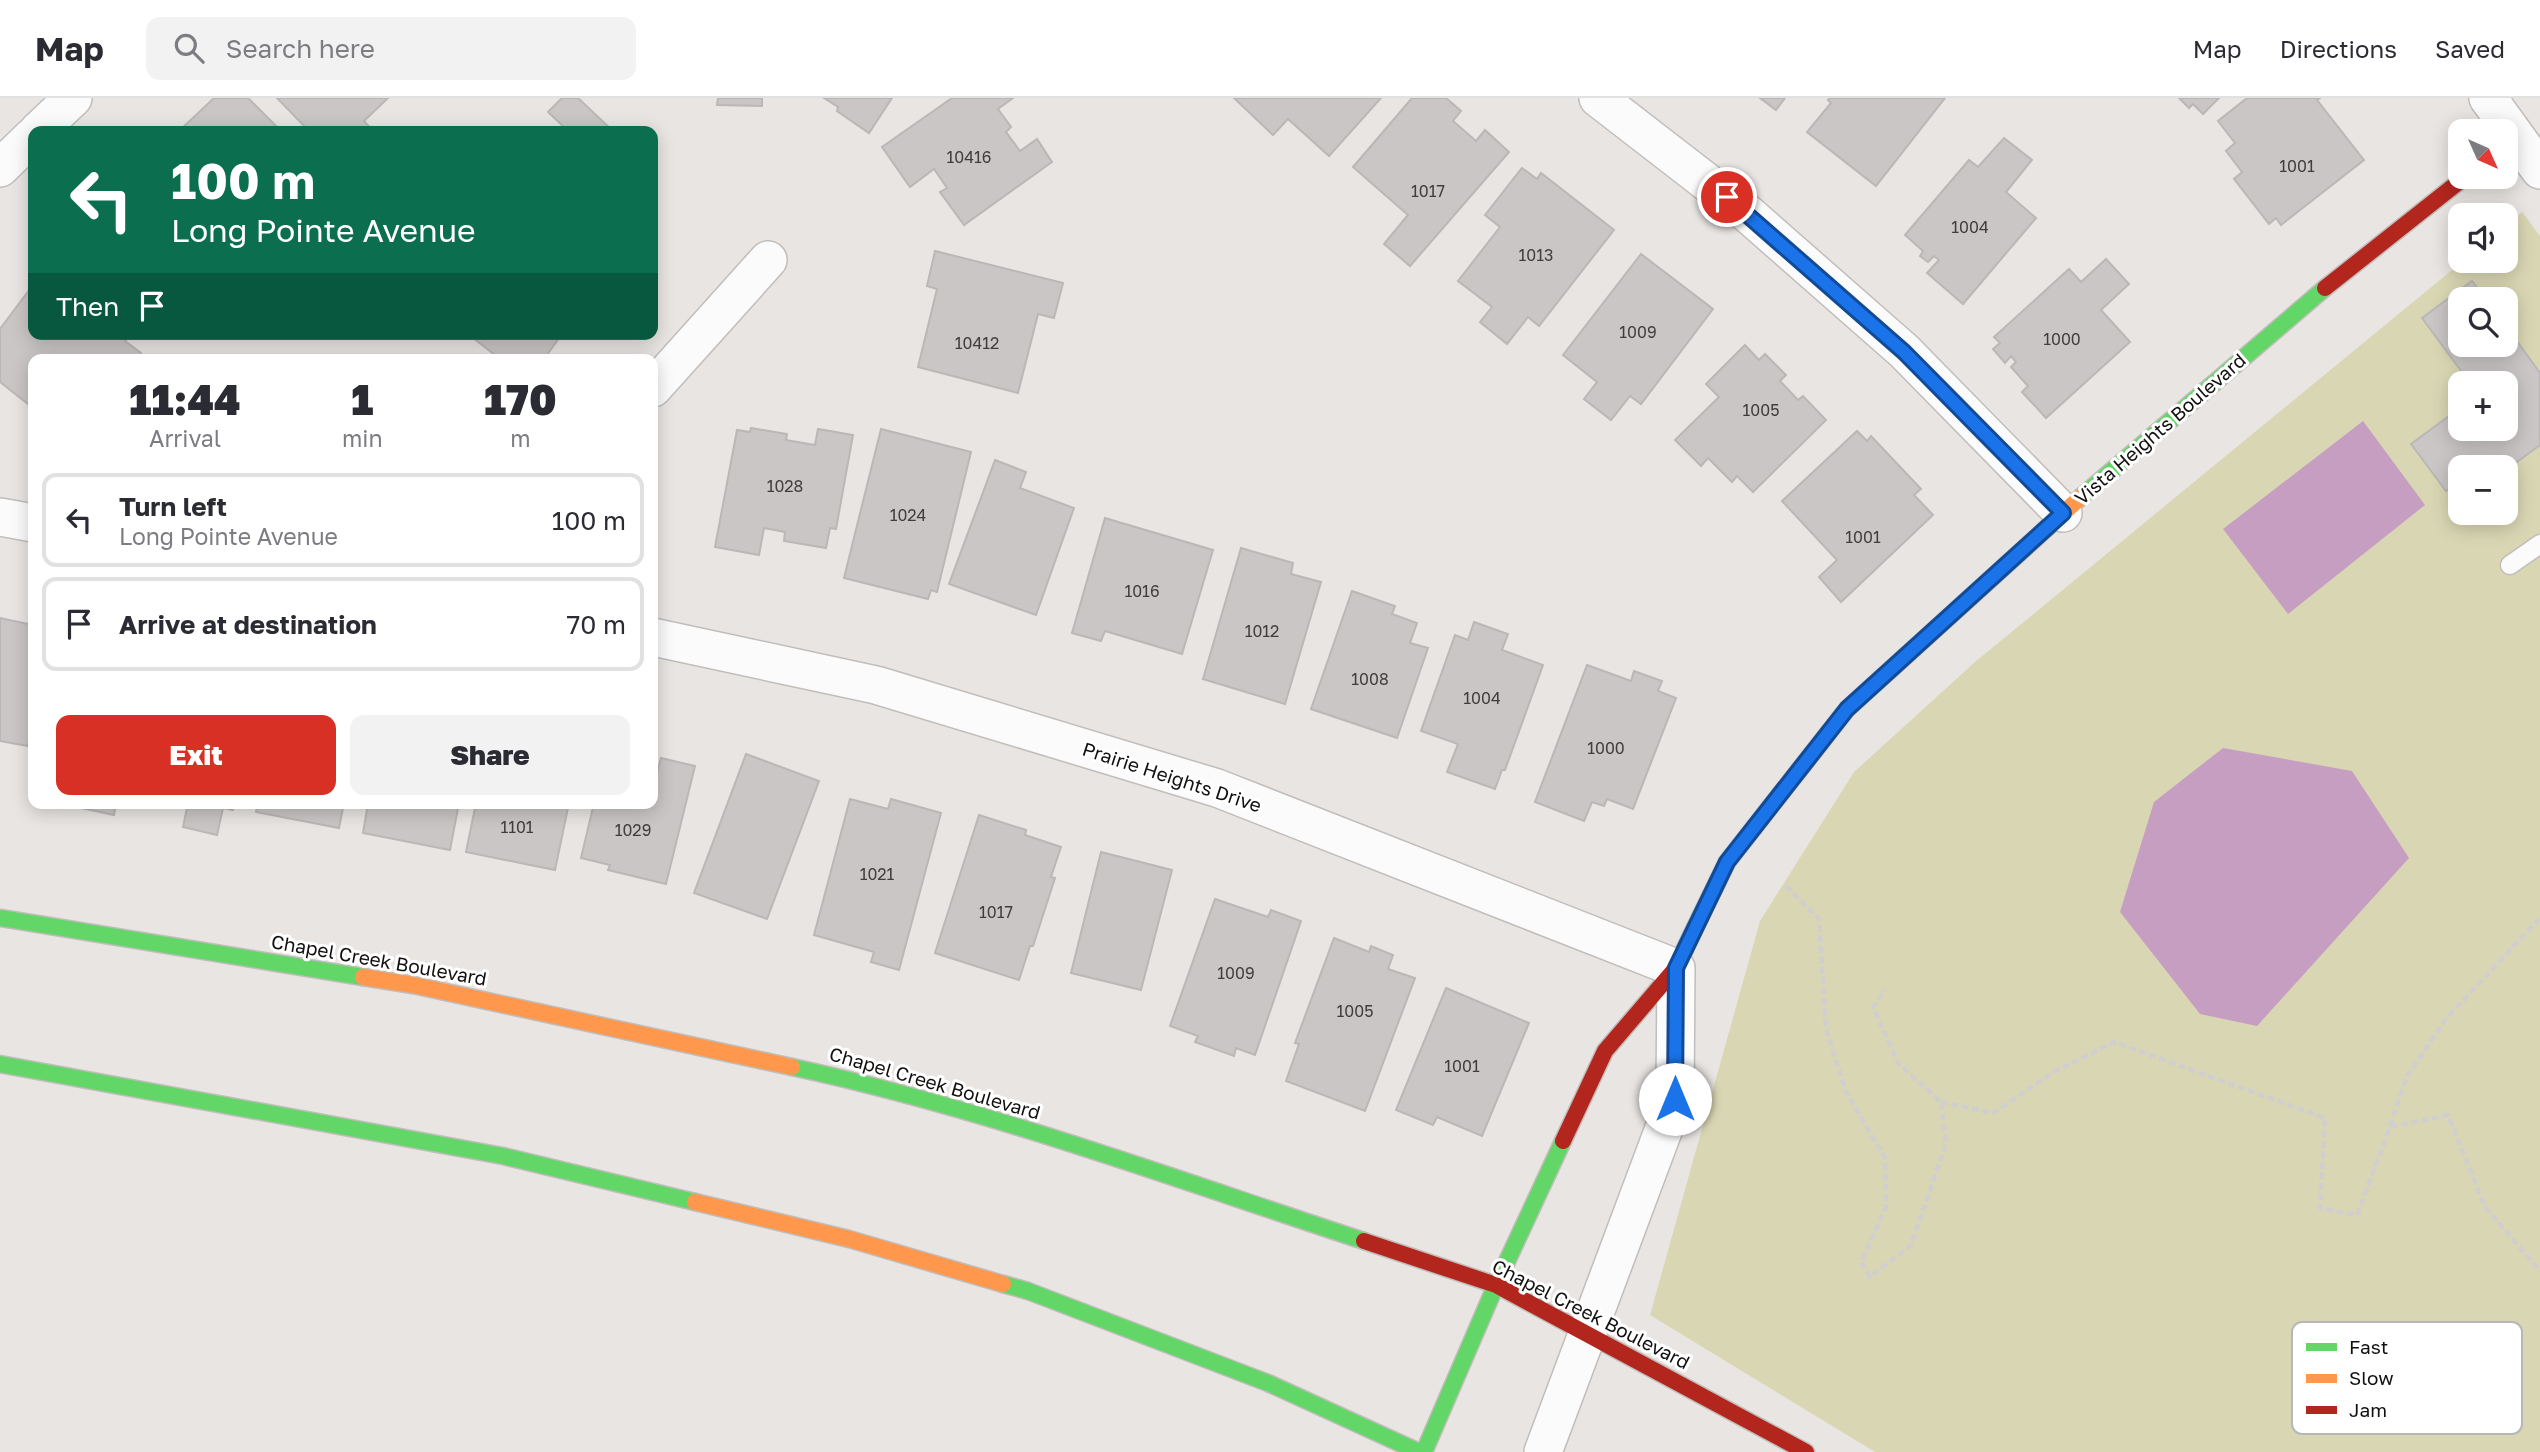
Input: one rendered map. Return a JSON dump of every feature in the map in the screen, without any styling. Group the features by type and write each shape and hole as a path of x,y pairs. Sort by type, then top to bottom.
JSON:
{"main road":[{"name":"Vista Heights Boulevard","path":"1422,1452 1496,1284 1605,1051 1676,968 1727,862 1847,709 2063,513 2287,319 2450,189"},
{"name":"Chapel Creek Boulevard","path":"0,918 413,985 870,1084 992,1119 1496,1284 1806,1452"},
{"path":"0,1064 503,1156 849,1239 1028,1291 1268,1383 1422,1452"}],"street":[{"path":"43,126 73,98"},
{"path":"1598,98 1748,214 1894,342 2063,513"},
{"path":"2488,98 2521,133 2540,170"},
{"path":"0,168 28,141"},
{"path":"658,382 768,260"},
{"path":"0,517 28,522"},
{"name":"Prairie Heights Drive","path":"658,638 876,685 1217,788 1676,968"},
{"name":"Vista Heights Boulevard","path":"1543,1452 1675,1099 1676,968"}],"lane":[{"path":"2510,565 2540,544"}],"path":[{"path":"1786,886 1819,919 1826,1029 1846,1091 1885,1158 1886,1207 1861,1262 1870,1277 1911,1245 1947,1144 1941,1102"},
{"path":"1885,990 1873,1008 1899,1064 1941,1102 1993,1113 2054,1072 2114,1042 2325,1118 2320,1208 2357,1215 2406,1077 2445,1020 2540,918"},
{"path":"2390,1127 2448,1115 2486,1207 2540,1272"}],"shaded area":[{"path":"2522,212 2540,236 2540,1452 1875,1452 1650,1315 1760,921 1854,772 1975,662 2448,273 2518,273 2518,215"},
{"path":"2363,421 2425,505 2288,614 2223,529"},
{"path":"2223,748 2352,771 2409,858 2257,1026 2200,1014 2120,912 2154,802"}],"building":[{"path":"214,98 248,98 276,126 184,126"},
{"path":"277,98 388,98 364,121 368,126 304,126"},
{"path":"562,98 578,98 608,126 563,126 548,112"},
{"path":"718,98 762,98 762,106 717,105"},
{"path":"824,98 892,98 869,133 837,111 838,107"},
{"path":"952,98 1013,98 998,109 1011,127 1006,132 1020,151 1037,139 1052,162 964,225 940,192 947,188 934,169 910,187 882,147"},
{"path":"1234,98 1381,98 1329,156 1288,119 1273,135"},
{"path":"1412,98 1446,98 1461,111 1453,121 1476,141 1485,130 1509,152 1410,266 1384,244 1408,215 1353,167"},
{"path":"1760,98 1785,98 1776,110"},
{"path":"1945,98 1876,186 1807,132 1831,103 1828,100"},
{"path":"2179,98 2219,98 2203,114 2193,104 2189,108"},
{"path":"2247,98 2320,98 2317,100 2364,160 2281,225 2276,218 2269,224 2234,179 2242,172 2226,151 2235,143 2218,121"},
{"path":"2004,138 2032,160 2006,192 2036,218 1963,304 1927,273 1939,260 1934,256 1928,262 1920,256 1923,251 1905,235 1969,160 1978,167"},
{"path":"1522,168 1537,179 1541,173 1614,230 1539,326 1528,317 1507,344 1480,322 1492,307 1458,281 1500,227 1485,215"},
{"path":"935,251 1063,283 1054,318 1038,314 1018,393 918,367 937,289 927,286"},
{"path":"1641,254 1713,309 1641,404 1630,396 1611,420 1584,399 1597,382 1563,355"},
{"path":"2106,259 2129,284 2101,310 2130,342 2046,418 2022,392 2028,386 2011,367 2016,362 2011,356 2005,363 1993,349 2000,343 1994,337 2069,269 2081,282"},
{"path":"2472,281 2477,287 2464,287"},
{"path":"28,292 28,340 126,340 141,353 28,354 28,404 0,382 0,329"},
{"path":"2448,299 2448,353 2422,318"},
{"path":"476,340 558,340 548,354 494,354"},
{"path":"2518,343 2540,373 2540,445 2518,461 2518,455 2448,455 2446,491 2411,444 2448,417 2448,441 2518,441 2518,371 2461,371 2451,357 2518,357"},
{"path":"1745,345 1759,360 1765,354 1786,375 1780,381 1798,400 1803,396 1826,420 1753,492 1737,476 1732,482 1708,458 1701,466 1675,440 1719,397 1706,384"},
{"path":"751,428 787,434 786,440 815,445 818,429 853,435 836,529 830,528 826,548 784,541 785,532 764,528 759,555 715,547 737,430 750,432"},
{"path":"881,429 971,452 937,592 931,590 928,599 844,578"},
{"path":"1857,431 1867,441 1871,436 1921,489 1914,495 1933,515 1841,602 1819,577 1837,560 1782,501"},
{"path":"995,460 1026,472 1020,488 1074,508 1036,615 949,584"},
{"path":"1105,518 1213,550 1182,654 1105,631 1101,641 1072,633"},
{"path":"1241,548 1293,563 1291,574 1321,582 1285,704 1203,679"},
{"path":"1352,591 1395,606 1392,614 1417,623 1410,643 1428,648 1397,738 1311,709"},
{"path":"0,618 28,624 28,746 0,741"},
{"path":"1474,622 1508,634 1502,650 1543,665 1505,770 1502,770 1495,789 1447,772 1458,744 1421,731 1455,635 1468,640"},
{"path":"1587,665 1631,681 1634,671 1662,681 1658,691 1676,698 1633,809 1607,799 1604,806 1592,802 1584,821 1535,802"},
{"path":"746,754 819,781 767,919 694,893"},
{"path":"661,758 695,766 666,884 608,870 610,865 581,858 593,809 658,809 658,769"},
{"path":"850,799 888,809 891,799 941,813 899,970 871,962 874,952 814,935"},
{"path":"86,809 115,809 114,815"},
{"path":"187,809 223,809 217,835 183,827"},
{"path":"257,809 343,809 339,828 256,812"},
{"path":"367,809 458,809 450,850 363,833"},
{"path":"475,809 568,809 555,870 466,852"},
{"path":"979,815 1026,830 1025,835 1061,847 1051,877 1055,878 1019,980 935,953"},
{"path":"1101,852 1172,870 1141,990 1071,973"},
{"path":"1215,899 1268,917 1271,910 1301,921 1255,1055 1236,1048 1234,1056 1195,1042 1198,1036 1170,1026"},
{"path":"1334,938 1369,952 1371,946 1393,955 1388,969 1415,978 1365,1111 1286,1081 1299,1044 1295,1043"},
{"path":"1446,988 1529,1023 1482,1136 1437,1117 1433,1125 1396,1110"}],"traffic: fast":[{"path":"2081,497 2325,288"},
{"path":"0,918 363,977"},
{"path":"0,1064 503,1156 695,1202"},
{"path":"792,1067 865,1084 1009,1124 1364,1241"},
{"path":"1424,1452 1496,1285 1563,1141"},
{"path":"1003,1284 1028,1291 1268,1383 1419,1452"}],"traffic: slow":[{"path":"1691,936 1727,862 1847,709 2081,497"},
{"path":"363,977 413,985 792,1067"},
{"path":"695,1202 849,1239 1003,1284"}],"traffic: jam":[{"path":"2325,288 2450,189"},
{"path":"1563,1141 1605,1051 1676,968 1691,936"},
{"path":"1364,1241 1496,1285 1806,1452"}],"route":[{"path":"1675,1099 1676,968 1727,862 1847,709 2063,513 1904,352 1727,197"}]}
